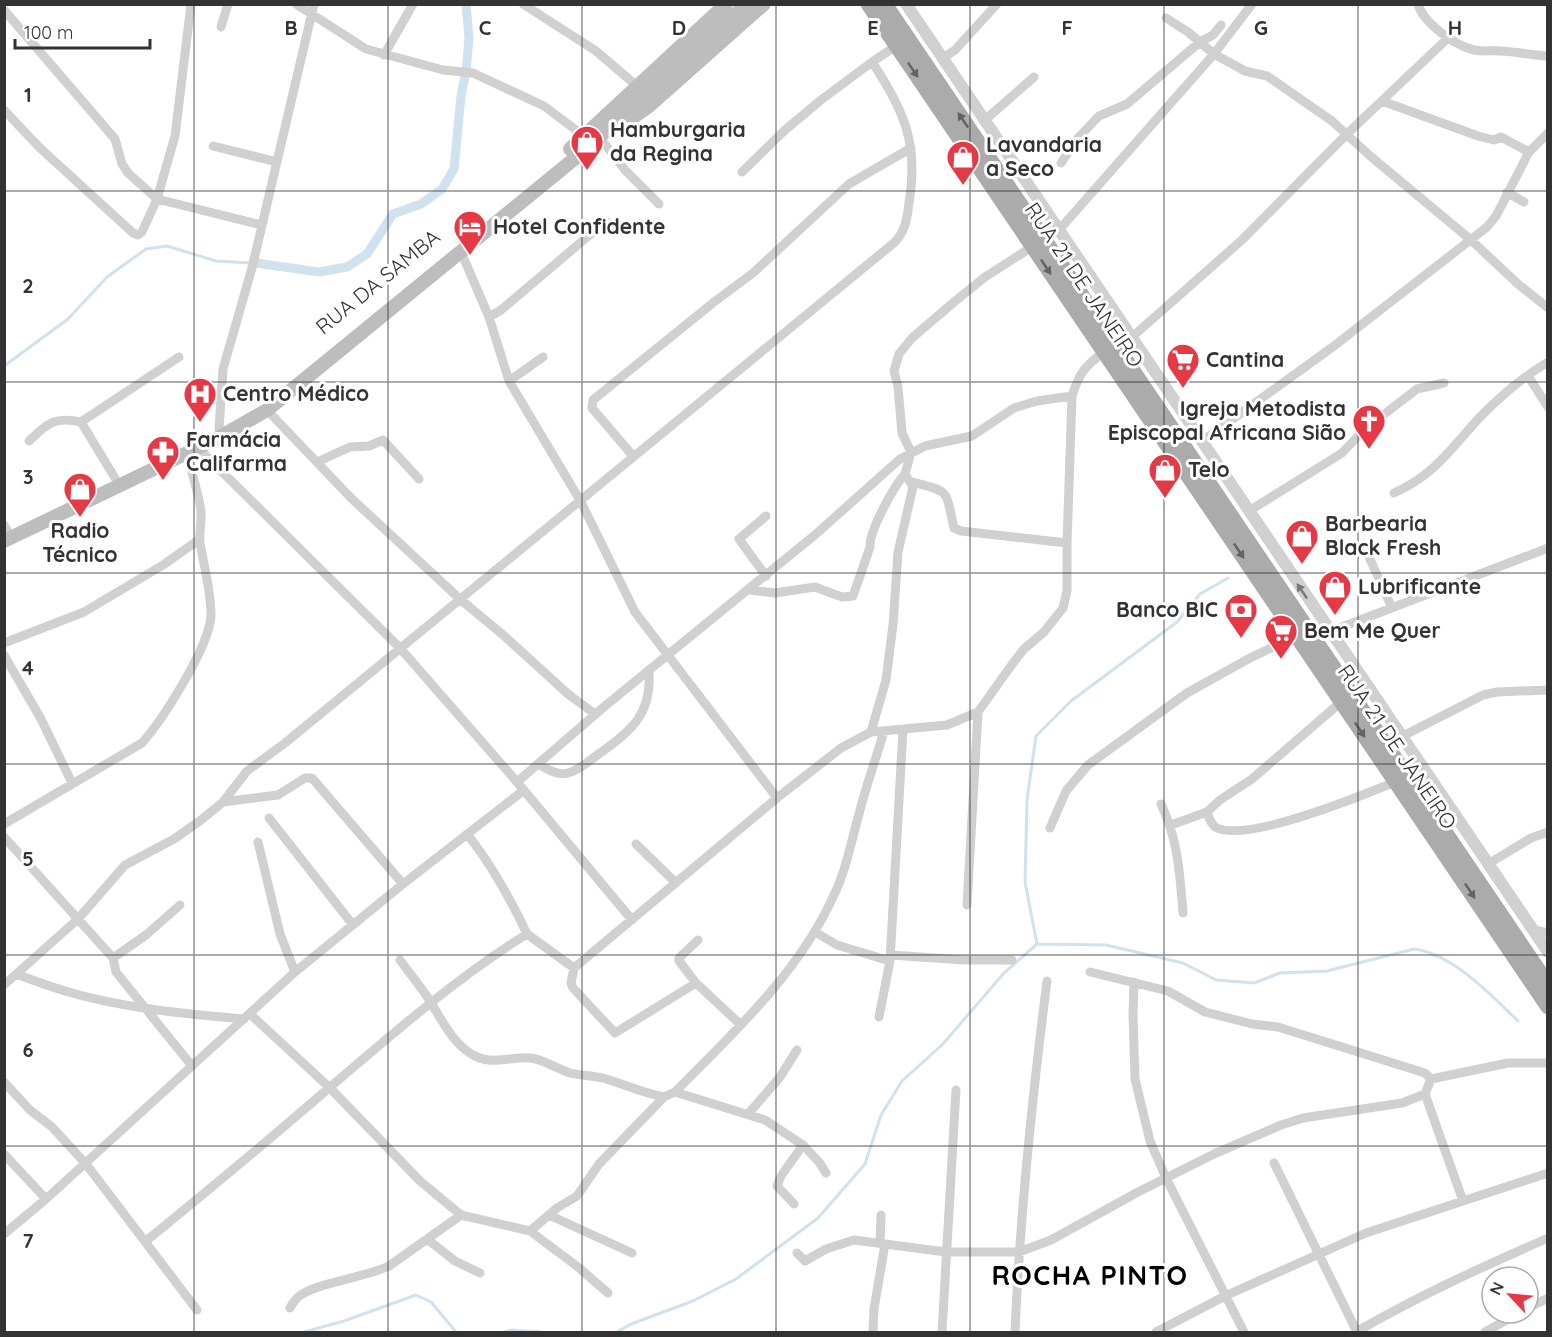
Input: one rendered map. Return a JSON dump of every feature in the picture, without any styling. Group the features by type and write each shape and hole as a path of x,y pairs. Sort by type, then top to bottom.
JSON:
{"main road":[{"path":"574,152 584,136 726,4"},
{"name":"RUA DA SAMBA","path":"5,533 192,450 267,410 461,252 741,4"},
{"name":"RUA DA SAMBA","path":"5,533 219,429 253,410 294,380 574,152 747,4"},
{"path":"574,152 601,140 649,106 764,4"},
{"name":"RUA 21 DE JANEIRO","path":"868,4 1548,1007"},
{"name":"RUA 21 DE JANEIRO","path":"885,4 1548,984"}],"street":[{"path":"4,110 40,148 133,233 138,235 142,232 157,199 177,123 190,4"},
{"path":"221,27 228,4"},
{"path":"296,4 313,9 352,41 384,55 443,70 473,73 544,106 584,136"},
{"path":"384,55 413,4"},
{"path":"523,4 596,51 637,86"},
{"name":"RUA 21 DE JANEIRO","path":"906,4 1329,632 1548,952"},
{"path":"943,58 956,50 997,4"},
{"path":"1059,230 1214,54 1252,4"},
{"path":"1418,4 1420,12 1448,38 1467,48 1479,51 1548,56"},
{"path":"219,429 223,369 252,268 313,9"},
{"path":"4,10 115,139 122,164 128,173 157,199 262,225"},
{"path":"1166,18 1188,32 1214,54 1245,71 1267,76 1348,134 1369,155 1472,240 1518,284 1548,308"},
{"path":"1061,163 1078,138 1099,116 1127,104 1200,42 1212,35 1221,25"},
{"path":"1131,338 1243,239 1448,38"},
{"path":"742,172 785,130 821,100 896,46"},
{"path":"4,985 78,919 125,865 174,839 223,802 247,771 285,743 461,600 895,242 905,226 914,169 903,116 872,62"},
{"path":"985,120 1034,77"},
{"path":"1382,101 1478,136 1493,140 1501,137 1529,152"},
{"path":"1201,442 1334,346 1487,227 1496,216 1529,152 1548,133"},
{"path":"601,140 625,170 659,204"},
{"path":"213,146 277,162"},
{"path":"633,456 592,408 593,400 753,273 849,184 911,148"},
{"path":"1508,192 1524,202"},
{"path":"489,317 501,310 606,221"},
{"path":"750,590 775,593 815,587 842,597 853,596 871,540 887,502 905,474 911,452 902,433 898,387 894,371 899,354 912,338 985,277 1032,247"},
{"path":"461,252 489,317 509,381 581,502 624,593 635,612 777,798"},
{"path":"696,983 615,1033 573,988 571,983 574,968 777,798 841,748 871,732 946,725 978,712 1024,649 1044,632 1063,608 1067,591 1072,396 1087,365 1104,352"},
{"path":"81,422 179,357"},
{"path":"509,381 543,357"},
{"path":"1394,493 1411,485 1431,471 1482,416 1528,376 1548,363"},
{"path":"1528,376 1548,407"},
{"path":"1249,511 1342,453 1365,429 1417,389 1444,383"},
{"path":"517,782 595,714 750,590 900,459 925,446 972,436 1014,408 1037,401 1072,396"},
{"path":"267,410 351,498 461,600 568,694 595,714"},
{"path":"28,441 48,423 69,419 81,422 115,478"},
{"path":"317,462 350,447 369,446 382,440 419,479"},
{"path":"4,824 142,743 155,728 178,691 206,638 209,626 209,587 200,540 201,513 192,450"},
{"path":"192,450 400,648 524,790 632,920"},
{"path":"905,474 912,482 941,490 946,496 954,528 961,531 1067,543"},
{"path":"871,732 886,680 893,625 898,552 913,487 912,482"},
{"path":"766,516 739,539 766,576"},
{"path":"4,643 84,612 163,566 200,540"},
{"path":"1329,632 1548,548"},
{"path":"1369,557 1392,608"},
{"path":"1050,828 1066,791 1088,765 1187,693 1250,658 1296,636"},
{"path":"4,655 41,719 72,783"},
{"path":"538,764 560,774 569,773 620,739 633,727 641,715 649,691 648,672"},
{"path":"1401,737 1483,695 1497,692 1548,690"},
{"path":"1171,825 1207,812 1220,800 1251,779 1341,702"},
{"path":"967,905 978,712"},
{"path":"879,1017 890,958 903,729"},
{"path":"530,1231 577,1196 599,1164 663,1096 675,1092 741,1025 772,991 815,932 834,897 845,868 884,731"},
{"path":"223,802 278,795 305,778 312,778 403,884"},
{"path":"1207,812 1211,823 1218,828 1234,830 1261,827 1335,805 1395,782"},
{"path":"4,1234 86,1164 295,972 524,790"},
{"path":"1161,804 1171,825 1183,913"},
{"path":"269,818 353,925"},
{"path":"1488,864 1532,838 1548,832"},
{"path":"467,834 498,877 527,934 574,968"},
{"path":"4,837 113,958 116,972 192,1066"},
{"path":"258,842 280,934 295,972"},
{"path":"636,844 676,883"},
{"path":"113,958 146,935 180,905"},
{"path":"1532,929 1548,933"},
{"path":"815,932 837,945 890,958 1012,960"},
{"path":"146,1241 236,1168 430,1002 482,963 527,934"},
{"path":"698,940 678,960 696,983 741,1025"},
{"path":"400,960 445,1027 461,1046 479,1057 486,1060 503,1061 518,1058 539,1060 570,1073 597,1076 643,1092 663,1096"},
{"path":"1090,972 1176,995 1205,1012 1252,1024 1278,1027 1425,1073 1431,1079"},
{"path":"16,974 65,991 102,1000 202,1016 247,1016 330,1088 420,1181 461,1215 530,1231 608,1293"},
{"path":"1016,1332 1019,1252 1047,981"},
{"path":"1134,982 1132,1015 1135,1079 1150,1141 1166,1178 1244,1332"},
{"path":"749,1113 780,1077 797,1050"},
{"path":"1431,1079 1508,1063 1548,1063"},
{"path":"1431,1079 1425,1094 1463,1201"},
{"path":"4,1082 30,1110 52,1127 86,1164 197,1310"},
{"path":"942,1332 956,1090"},
{"path":"675,1092 749,1113 773,1124 803,1145 826,1173"},
{"path":"797,1253 805,1261 826,1249 846,1242 863,1240 946,1252 1019,1252 1051,1240 1224,1149 1281,1125 1303,1118 1402,1103 1425,1094"},
{"path":"794,1204 777,1186 781,1176 803,1145"},
{"path":"4,1154 46,1200"},
{"path":"1274,1162 1356,1332 1402,1305 1548,1238"},
{"path":"1156,1332 1225,1296 1319,1256 1366,1233 1548,1173"},
{"path":"290,1308 297,1298 310,1291 389,1266 461,1215"},
{"path":"549,1215 632,1253"},
{"path":"873,1332 883,1244 881,1215"},
{"path":"427,1239 455,1261 480,1274"}],"waterway":[{"path":"466,4 469,38 466,72"},
{"path":"256,263 319,272 347,267 367,254 393,214 421,204 442,189 454,169 465,76"},
{"path":"4,366 68,319 107,277 146,249 167,246 216,261 251,263"},
{"path":"1037,944 1025,882 1027,800 1036,736 1071,701 1177,622 1200,594 1228,578"},
{"path":"617,1332 631,1324 693,1301 736,1279 818,1218 865,1164 881,1115 902,1081 942,1045 1004,973 1037,944 1106,945 1183,963 1216,980 1254,983 1280,973 1327,971 1414,949 1429,952 1457,967 1484,988 1518,1021"},
{"path":"304,1332 344,1321 416,1295 431,1302 456,1332"},
{"path":"504,1332 511,1330 541,1332"}],"place":[{"name":"Hamburgaria da Regina","path":"587,171"},
{"name":"Lavandaria a Seco","path":"963,186"},
{"name":"Hotel Confidente","path":"470,256"},
{"name":"Cantina","path":"1183,389"},
{"name":"Centro Médico","path":"200,423"},
{"name":"Igreja Metodista Episcopal Africana Sião","path":"1369,450"},
{"name":"Farmácia Califarma","path":"163,481"},
{"name":"Telo","path":"1165,499"},
{"name":"Radio Técnico","path":"80,518"},
{"name":"Barbearia Black Fresh","path":"1302,565"},
{"name":"Lubrificante","path":"1335,616"},
{"name":"Banco BIC","path":"1241,639"},
{"name":"Bem Me Quer","path":"1281,660"}],"district":[{"name":"ROCHA PINTO","path":"1090,1276"}]}
